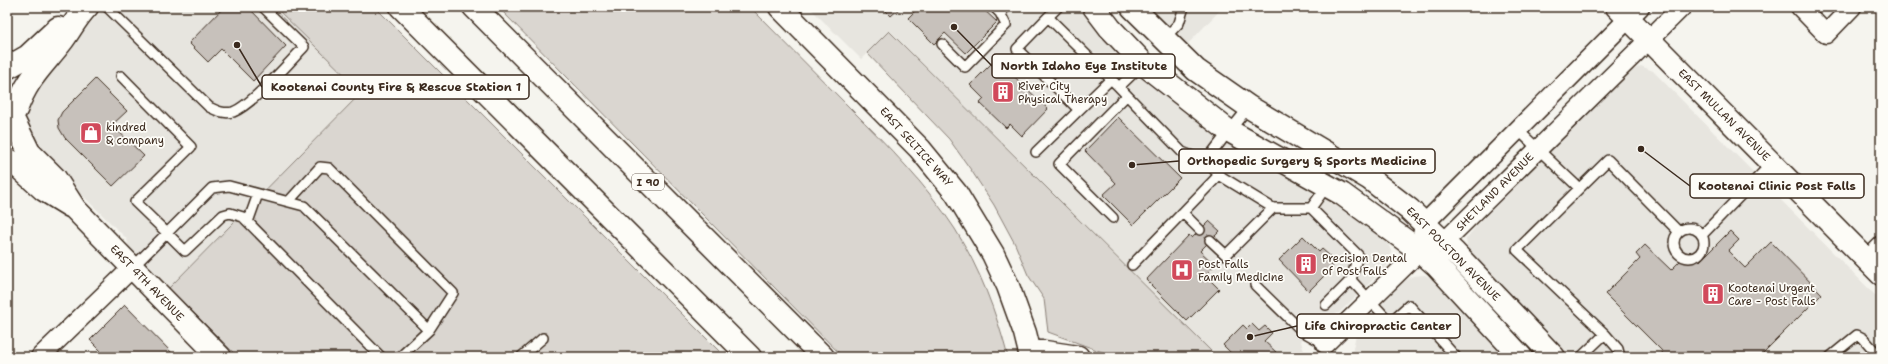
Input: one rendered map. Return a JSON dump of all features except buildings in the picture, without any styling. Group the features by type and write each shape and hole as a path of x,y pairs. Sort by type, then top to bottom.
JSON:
{"main road":[{"path":"401,7 750,357"},
{"name":"I 90","path":"474,7 823,357"},
{"name":"EAST SELTICE WAY","path":"780,7 920,149 956,193 993,254 1018,310 1030,354"},
{"name":"EAST POLSTON AVENUE","path":"1094,7 1110,28 1144,63 1229,131 1342,194 1420,251 1437,266 1520,357"},
{"name":"EAST POLSTON AVENUE","path":"1132,7 1196,70 1249,107 1370,179 1410,210 1444,242 1554,357"},
{"name":"EAST MULLAN AVENUE","path":"1628,11 1649,39 1881,274"},
{"path":"7,68 28,56 53,31 82,12"},
{"path":"13,123 23,92 30,79 63,40 82,12"},
{"name":"EAST 4TH AVENUE","path":"7,86 13,97 13,123 29,152 55,178 75,209 220,357"},
{"name":"EAST 4TH AVENUE","path":"7,159 14,163 44,190 75,209"},
{"path":"1030,354 1045,352 1078,357"}],"street":[{"name":"SHETLAND AVENUE","path":"1420,251 1444,242 1682,7"},
{"path":"1800,7 1826,34 1852,7"},
{"path":"1325,344 1420,251 1424,224 1518,130 1628,11"},
{"path":"40,357 132,268"}],"lane":[{"path":"107,7 209,107 222,113 234,112 256,96 304,47 263,7"},
{"path":"1058,7 1017,49 1079,110"},
{"path":"1164,39 1179,23 1183,15 1184,7"},
{"path":"942,44 965,67 1006,25 1000,9"},
{"path":"1048,17 1182,152 1206,161 1219,175 1273,208 1311,208 1358,255 1351,280 1326,305"},
{"path":"1119,87 1144,63"},
{"path":"120,76 191,147 135,202 185,251 223,215 234,214 242,217 380,357"},
{"path":"1036,152 1111,79"},
{"path":"1113,218 1058,164 1127,95"},
{"path":"1206,161 1249,107"},
{"path":"1518,130 1579,188"},
{"path":"1620,357 1618,349 1605,334 1517,250 1608,160 1679,232"},
{"path":"1702,235 1772,163"},
{"path":"289,201 320,167 329,168 452,293 429,330 400,357"},
{"path":"1132,265 1219,175"},
{"path":"132,268 212,188 229,186 304,206 429,330"},
{"path":"1311,208 1327,186"},
{"path":"248,222 258,194"},
{"path":"1210,240 1226,255 1273,208"},
{"path":"1182,213 1200,230"},
{"path":"1689,228 1698,231 1702,235 1704,245 1703,250 1696,257 1687,258 1678,254 1675,250 1674,240 1679,232 1689,228"},
{"path":"1864,257 1881,240"},
{"path":"1351,280 1390,322 1409,305 1456,357"},
{"path":"1255,285 1302,331 1325,344"},
{"path":"1581,357 1605,334"},
{"path":"1830,357 1857,335 1863,338 1880,357"},
{"path":"522,357 544,338"}],"shaded area":[{"path":"106,7 275,7 362,92 169,288 129,249 127,239 84,197 75,194 32,146 21,118 39,75"},
{"path":"275,7 375,7 725,357 238,357 169,288 362,92"},
{"path":"498,7 750,7 892,151 932,196 944,212 964,244 980,275 993,307 1008,357 843,357"},
{"path":"809,7 1086,7 1231,143 1265,164 1336,201 1387,241 1391,251 1387,266 1339,313 1312,320 1306,329 1301,342 1306,357 1217,357 890,31 861,59"},
{"path":"1141,7 1223,7 1184,48"},
{"path":"889,31 1217,357 1116,357 1048,332 1044,299 1028,275 1015,244 994,205 949,139 867,53"},
{"path":"1641,66 1653,71 1881,301 1881,357 1562,357 1468,254 1466,239 1477,225 1626,74"},
{"path":"1425,275 1433,279 1444,289 1506,357 1348,357 1352,353 1357,330 1403,282 1413,276"}],"place":[{"name":"North Idaho Eye Institute","path":"954,27"},
{"name":"Kootenai County Fire & Rescue Station 1","path":"237,45"},
{"name":"River City Physical Therapy","path":"1003,92"},
{"name":"kindred & company","path":"91,133"},
{"name":"Kootenai Clinic Post Falls","path":"1641,149"},
{"name":"Orthopedic Surgery & Sports Medicine","path":"1132,165"},
{"name":"Precision Dental of Post Falls","path":"1306,264"},
{"name":"Post Falls Family Medicine","path":"1182,270"},
{"name":"Kootenai Urgent Care - Post Falls","path":"1713,294"},
{"name":"Life Chiropractic Center","path":"1250,337"}]}
